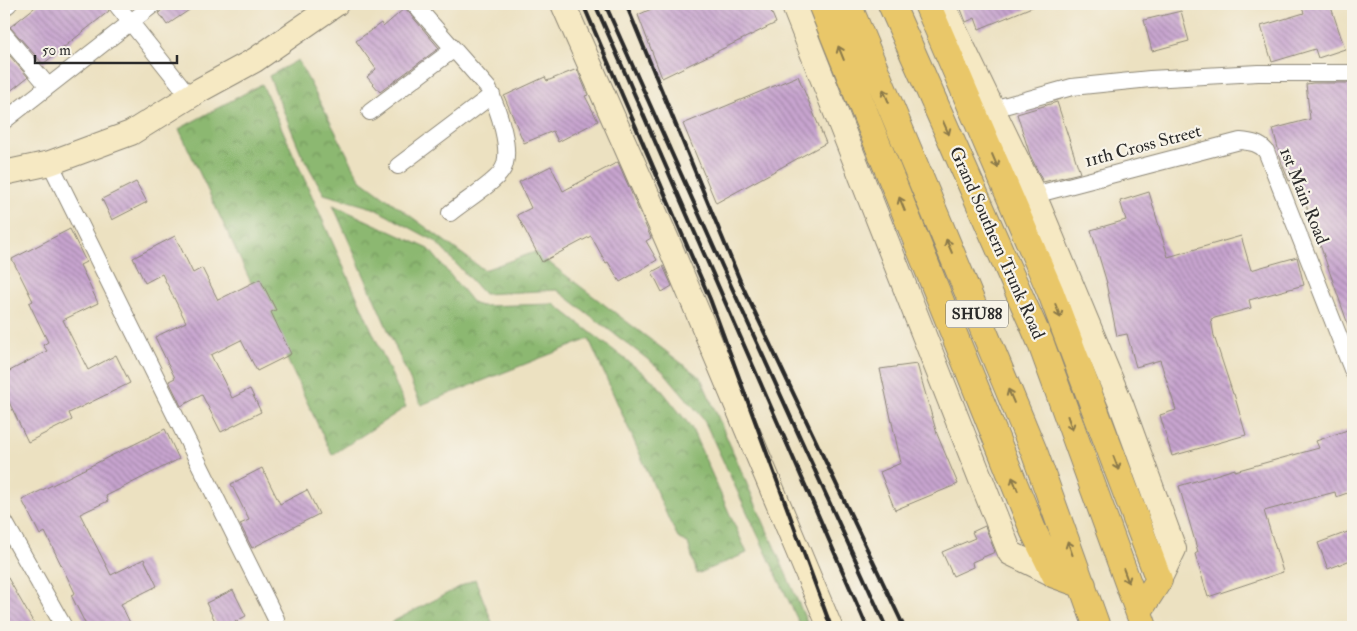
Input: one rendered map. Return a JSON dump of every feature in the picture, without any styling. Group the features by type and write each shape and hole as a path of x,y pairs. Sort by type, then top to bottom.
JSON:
{"main road":[{"path":"821,4 1033,530 1054,575 1083,585"},
{"name":"SHU88","path":"848,4 1036,454 1097,627"},
{"name":"Grand Southern Trunk Road","path":"891,4 1040,340 1142,619"},
{"path":"927,4 1051,293 1160,580 1142,619"}],"street":[{"path":"4,8 9,4"},
{"path":"116,4 190,97"},
{"path":"4,121 154,4"},
{"path":"4,173 50,163 131,133 255,60 336,4"},
{"path":"414,4 488,88 496,103 507,151 507,161 500,174 450,212"},
{"path":"563,4 668,242 830,627"},
{"path":"793,4 1010,553 1054,575"},
{"path":"942,4 1034,195 1120,404 1174,549 1160,580"},
{"path":"4,34 48,86"},
{"path":"370,112 454,49"},
{"path":"993,109 1072,86 1140,80 1258,74 1353,73"},
{"path":"398,166 492,95"},
{"name":"11th Cross Street","path":"1034,195 1240,141 1253,142 1262,147"},
{"name":"1st Main Road","path":"1262,147 1266,151 1353,372"},
{"path":"50,163 276,619"},
{"path":"4,521 64,627"}],"green space":[{"path":"298,60 360,179 484,270 535,252 701,378 809,627 801,627 703,418 663,371 557,290 484,294 435,241 373,208 324,194 301,153 269,76"},
{"path":"262,84 406,407 332,455 179,129"},
{"path":"333,205 429,249 474,304 481,306 554,304 656,383 691,427 747,553 697,574 688,543 679,539 669,520 589,339 421,405"},
{"path":"475,579 494,627 394,627 392,622"}],"building":[{"path":"39,4 106,4 109,11 43,64 10,27"},
{"path":"164,4 198,4 167,25 159,13"},
{"path":"662,4 768,4 776,23 662,78 638,15"},
{"path":"959,4 1039,4 979,29 975,18 966,22"},
{"path":"1316,4 1330,4 1345,49 1318,58 1315,49 1272,62 1261,26 1304,13 1302,8"},
{"path":"405,8 439,48 380,92 367,77 376,69 356,41 381,23 383,27"},
{"path":"1181,11 1189,41 1152,51 1144,20"},
{"path":"4,49 28,77 4,96"},
{"path":"577,69 588,95 585,96 598,121 558,142 553,131 524,143 504,96 545,77 547,81"},
{"path":"798,76 826,143 716,203 683,124"},
{"path":"1353,83 1353,332 1351,333 1298,182 1296,179 1289,181 1282,164 1273,129 1310,119 1306,84"},
{"path":"1057,102 1080,173 1043,182 1030,155 1017,114"},
{"path":"618,162 651,238 646,241 657,260 620,282 608,262 606,263 591,236 542,262 517,215 531,208 519,182 551,166 563,191"},
{"path":"136,182 147,202 112,220 102,199"},
{"path":"1149,192 1168,257 1241,236 1251,270 1297,257 1304,285 1249,300 1251,308 1211,319 1214,336 1246,435 1172,456 1160,415 1176,410 1160,360 1136,367 1127,334 1117,336 1107,283 1091,230 1126,220 1120,201"},
{"path":"70,229 86,262 80,265 98,303 63,320 88,370 116,355 130,383 69,413 72,420 28,442 9,402 4,405 4,374 47,351 43,345 48,342 29,303 33,301 12,259"},
{"path":"175,236 193,273 202,268 218,300 260,279 276,310 271,312 291,354 257,371 241,340 211,355 232,398 250,389 261,412 221,432 202,395 181,406 169,381 175,378 155,337 186,322 162,274 145,283 133,258"},
{"path":"663,266 672,286 662,292 652,272"},
{"path":"917,364 937,434 958,484 895,510 880,472 901,463 880,369"},
{"path":"1353,428 1353,491 1336,497 1335,492 1264,511 1283,572 1208,597 1195,554 1198,552 1179,486 1235,469 1235,471 1319,448 1316,441"},
{"path":"165,429 179,459 106,496 108,501 80,514 111,575 144,559 157,586 121,604 132,627 87,627 71,595 75,593 45,532 40,535 22,500"},
{"path":"262,468 280,504 307,490 319,514 252,548 240,524 249,520 231,484"},
{"path":"985,526 995,552 972,562 973,567 953,576 942,552 975,538 972,532"},
{"path":"1353,530 1353,559 1328,569 1318,543"},
{"path":"4,571 36,627 4,627"},
{"path":"233,590 246,616 225,627 218,627 206,603"}],"railway":[{"path":"583,4 710,299 831,627"},
{"path":"595,4 867,627"},
{"path":"605,4 886,627"},
{"path":"626,4 741,283 904,627"}]}
